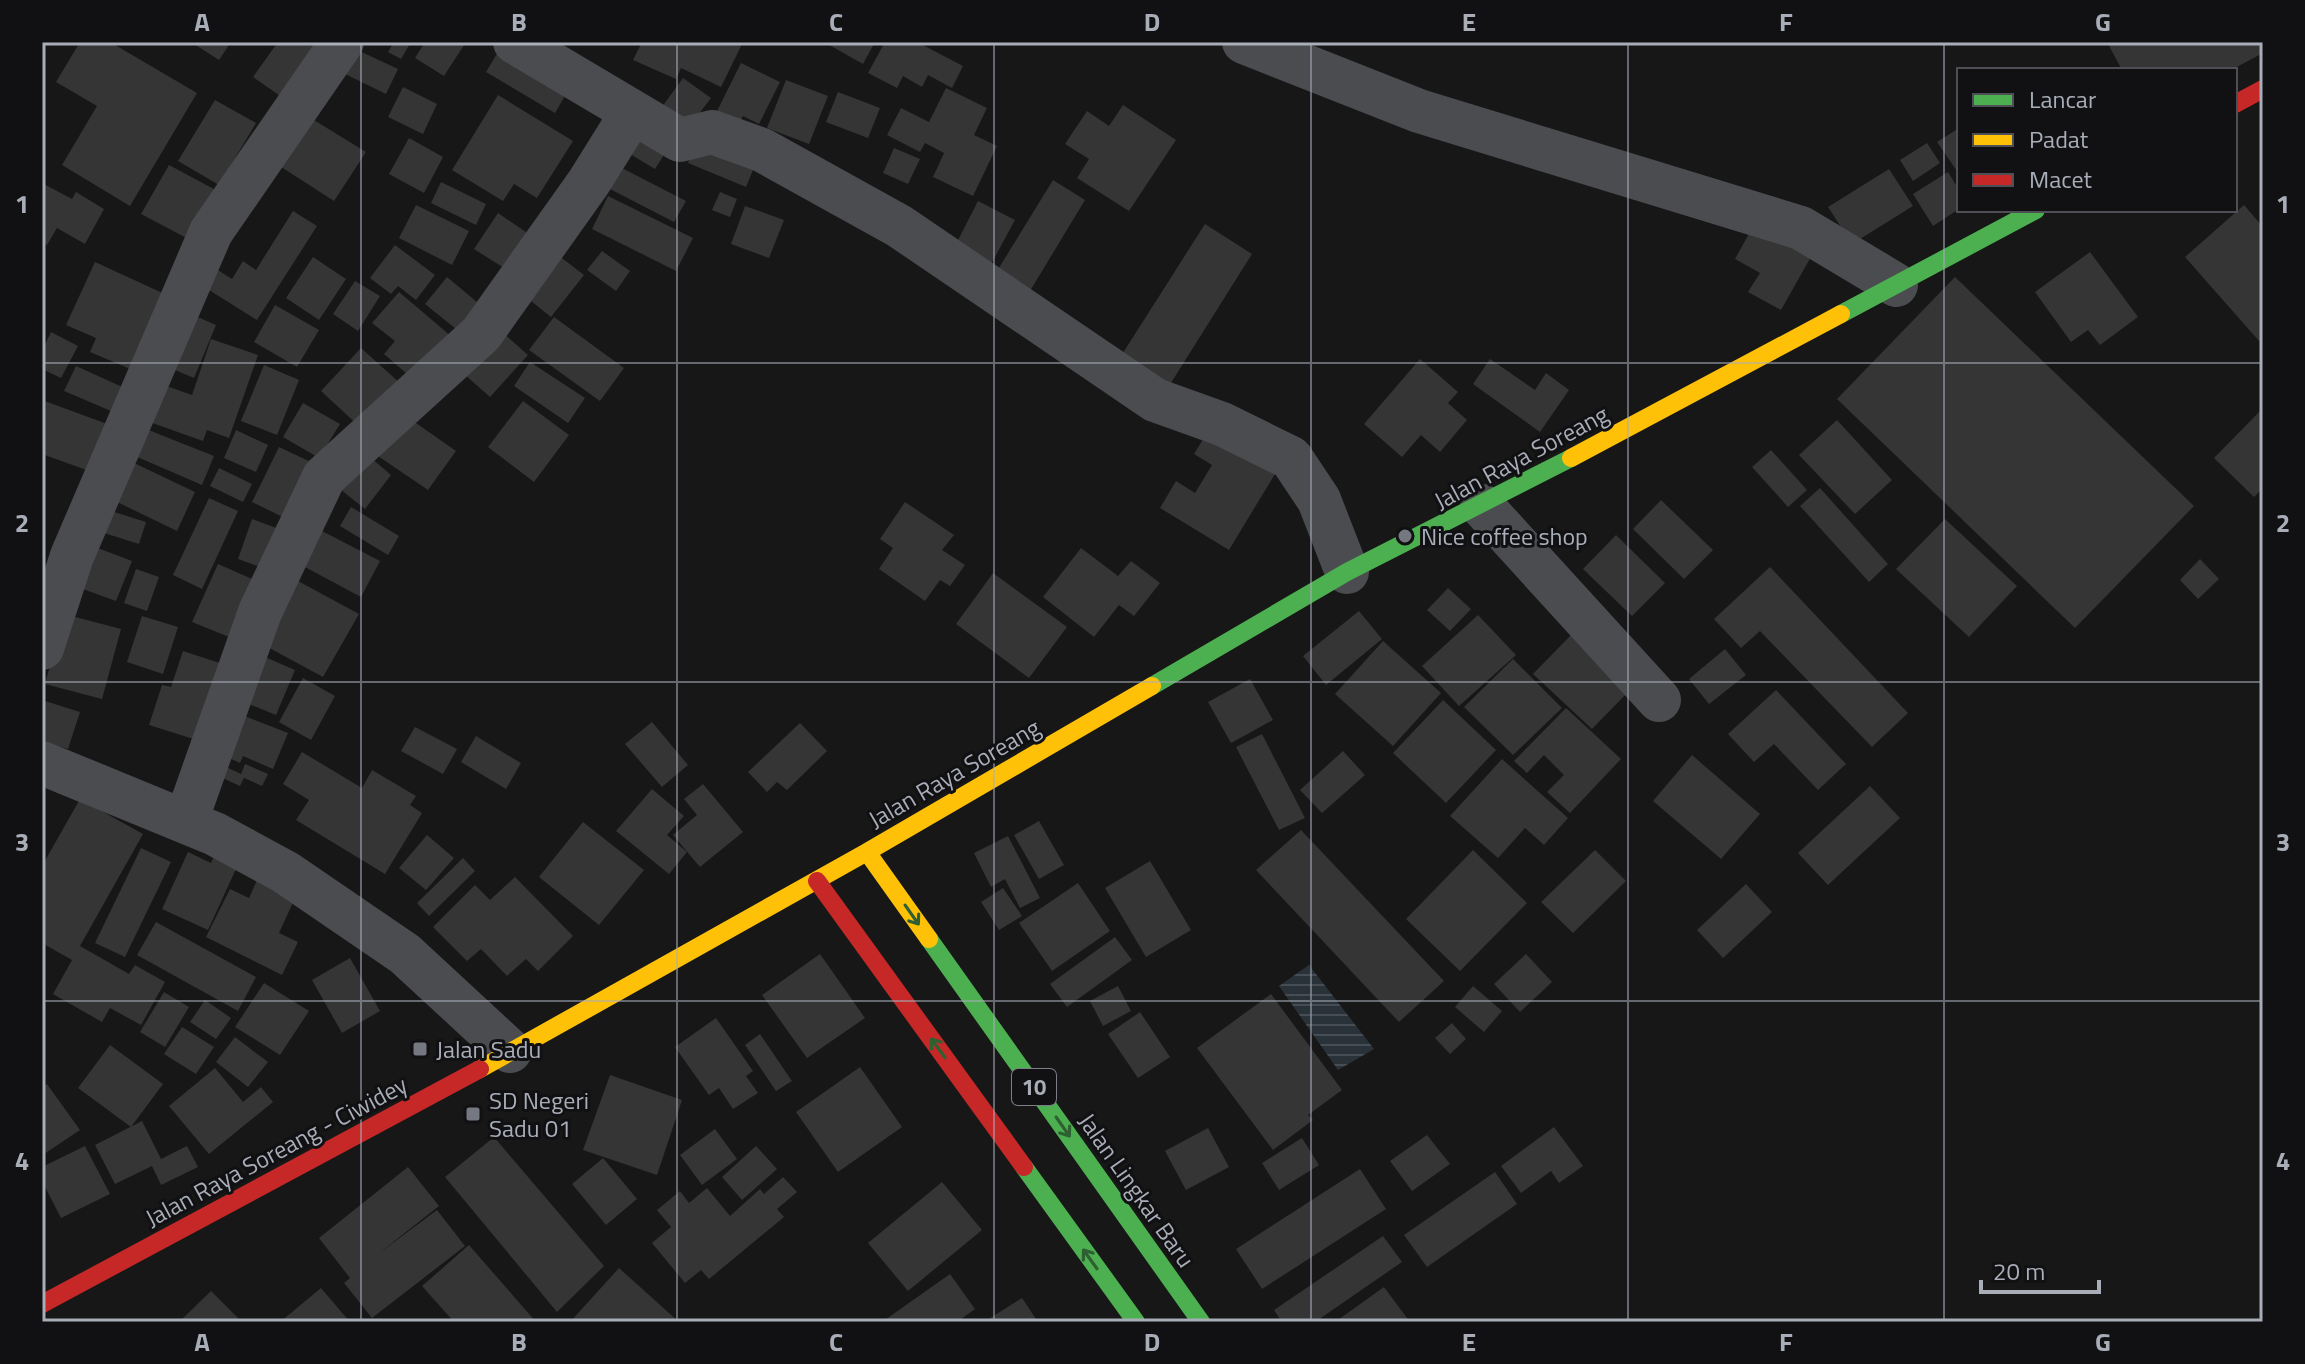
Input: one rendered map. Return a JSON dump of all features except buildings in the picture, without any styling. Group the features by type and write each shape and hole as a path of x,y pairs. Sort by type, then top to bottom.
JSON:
{"main road":[{"path":"2237,103 2263,89"},
{"name":"Jalan Raya Soreang","path":"867,852 1347,572 1482,506 2032,212"},
{"name":"Jalan Raya Soreang - Ciwidey","path":"42,1304 510,1051 867,852"},
{"name":"Jalan Lingkar Baru","path":"867,852 1201,1322"},
{"name":"10","path":"817,881 1136,1322"}],"street":[{"path":"42,648 72,556 211,232 342,42"},
{"path":"515,42 680,140 712,132 762,150 899,226 1155,400 1222,424 1291,458 1319,500 1347,572"},
{"path":"1244,42 1419,111 1801,228 1896,285"},
{"path":"186,821 260,612 324,477 481,334 589,182 632,113"},
{"path":"1482,506 1659,700"},
{"path":"42,763 186,821 285,872 405,954 510,1051"}],"shaded area":[{"path":"1309,965 1374,1049 1338,1070 1279,986"}],"traffic: fast":[{"path":"1841,314 2032,212"},
{"path":"1152,686 1347,572 1571,458"},
{"path":"929,939 1201,1322"},
{"path":"1024,1167 1136,1322"}],"traffic: slow":[{"path":"1571,458 1841,314"},
{"path":"867,852 1152,686"},
{"path":"480,1069 867,852 929,939"}],"traffic: jam":[{"path":"2237,103 2263,89"},
{"path":"817,881 1024,1167"},
{"path":"42,1304 480,1069"}],"place":[{"name":"Nice coffee shop","path":"1405,536"},
{"name":"Jalan Sadu","path":"420,1049"},
{"name":"SD Negeri Sadu 01","path":"473,1114"}]}
